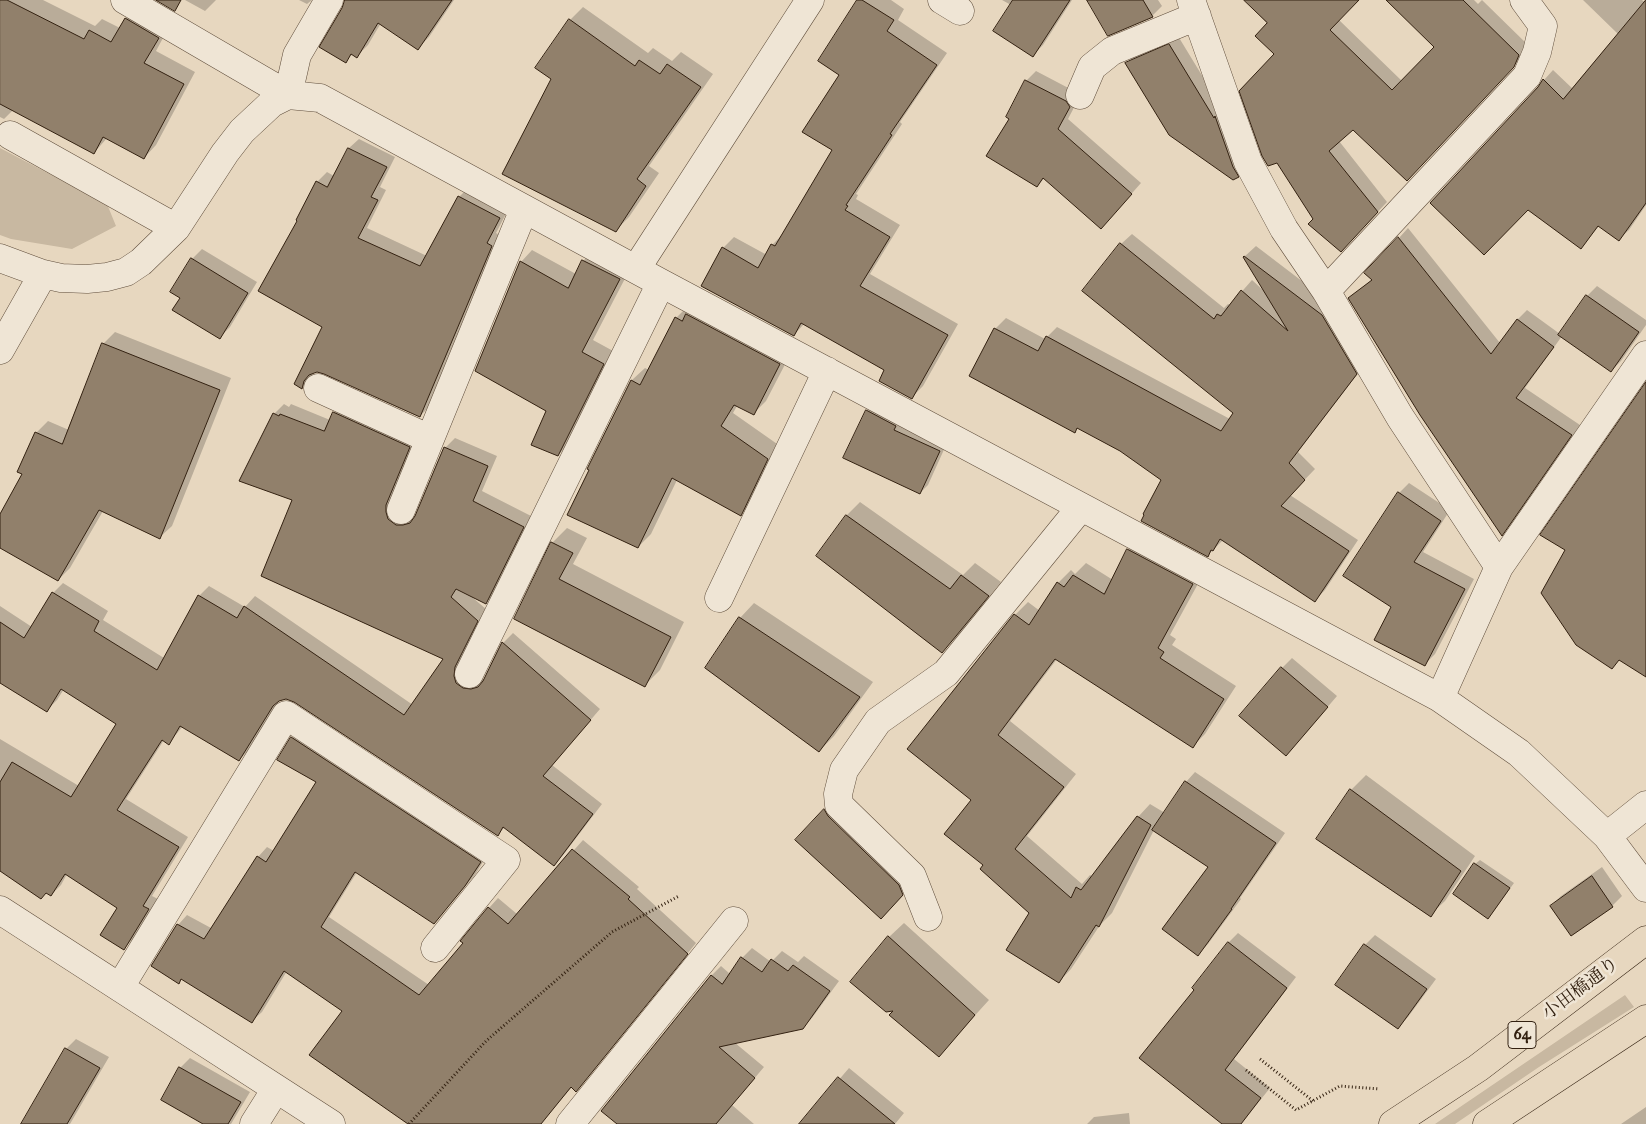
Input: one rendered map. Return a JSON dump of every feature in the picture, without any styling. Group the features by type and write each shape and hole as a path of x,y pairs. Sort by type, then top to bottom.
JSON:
{"main road":[{"name":"小田橋通り","path":"1393,1124 1478,1068 1646,940"},
{"path":"1487,1124 1646,1019"}],"street":[{"path":"124,0 288,95 320,98 524,210 1440,698 1519,753 1607,836 1646,888"},
{"path":"288,95 297,55 329,0"},
{"path":"636,270 810,0"},
{"path":"1326,291 1527,76 1537,52 1543,26 1524,0"},
{"path":"1080,96 1092,67 1112,51 1194,8 1248,162 1284,229 1326,291 1400,417 1499,567"},
{"path":"0,258 43,274 62,278 87,279 107,277 126,272 141,262 176,228 225,153 242,131 272,103 288,95"},
{"path":"10,135 176,228"},
{"path":"402,510 524,210"},
{"path":"0,350 43,274"},
{"path":"469,674 661,283"},
{"path":"1440,698 1499,567 1646,355"},
{"path":"719,598 827,372"},
{"path":"318,388 430,439"},
{"path":"928,916 912,876 839,806 838,794 844,770 878,721 946,673 1081,507"},
{"path":"120,987 286,714 506,860 435,948"},
{"path":"1607,836 1646,805"},
{"path":"0,910 331,1124"},
{"path":"570,1124 734,921"},
{"path":"254,1124 276,1089"}],"path":[{"path":"409,1124 486,1041 612,932 679,896"},
{"path":"1260,1059 1314,1101"},
{"path":"1246,1070 1296,1110 1340,1086 1388,1090"}],"shaded area":[{"path":"0,148 107,204 116,226 72,249 11,239 0,235"},
{"path":"1625,995 1634,1007 1539,1067 1455,1124 1435,1124"}],"building":[{"path":"0,0 7,0 84,39 89,30 111,42 125,18 159,38 144,63 184,84 144,159 103,137 94,154 0,104"},
{"path":"156,0 181,0 175,11"},
{"path":"345,0 452,0 418,50 378,23 357,58 351,54 346,63 319,47"},
{"path":"857,0 862,0 894,20 887,31 937,65 890,134 892,135 846,205 848,206 845,210 890,237 860,286 948,335 912,399 879,381 884,370 801,323 794,336 701,286 722,247 758,268 771,244 775,246 832,150 802,132 839,75 818,61"},
{"path":"1013,0 1070,0 1033,57 993,31"},
{"path":"1087,0 1143,0 1153,17 1108,36"},
{"path":"1244,0 1359,0 1330,30 1392,90 1434,47 1386,0 1463,0 1519,55 1514,67 1407,181 1353,130 1329,151 1378,212 1341,252 1308,224 1313,219 1277,163 1268,166 1262,156 1239,91 1274,54 1255,36 1267,23"},
{"path":"1646,0 1646,203 1619,241 1598,226 1581,249 1528,210 1484,255 1430,203 1538,87 1543,79 1563,99"},
{"path":"569,19 635,66 639,60 660,74 667,64 701,87 637,179 646,186 616,232 502,174 551,79 535,68"},
{"path":"1169,44 1214,118 1215,116 1233,167 1239,177 1233,180 1169,135 1125,63"},
{"path":"1025,80 1066,101 1070,107 1058,129 1132,194 1101,229 1043,178 1037,187 986,156 1009,119 1006,117"},
{"path":"348,148 387,167 371,197 378,200 358,238 420,266 458,196 500,218 487,243 492,246 420,417 317,372 309,375 304,381 302,389 294,384 322,327 258,291 297,221 316,181 327,187"},
{"path":"1398,237 1491,354 1517,319 1554,347 1516,398 1572,435 1502,536 1420,415 1348,298 1372,280 1364,273"},
{"path":"1120,243 1214,319 1217,314 1221,316 1241,290 1288,331 1244,256 1322,315 1357,374 1289,463 1305,480 1281,506 1349,551 1315,602 1220,539 1208,557 1141,521 1161,480 1120,451 1077,428 1075,433 969,376 994,328 1038,351 1046,336 1221,431 1233,413 1082,291"},
{"path":"191,258 248,293 220,339 172,310 180,298 170,292"},
{"path":"582,260 620,279 582,352 604,364 558,456 531,445 546,411 475,371 520,261 568,288"},
{"path":"1586,295 1639,332 1611,372 1558,335"},
{"path":"686,314 780,364 754,415 734,405 721,426 768,459 741,516 672,478 638,548 567,515 589,470 587,469 631,380 640,385 675,317 682,321"},
{"path":"102,343 220,390 160,539 99,510 58,581 0,548 0,514 22,474 17,472 35,432 62,444"},
{"path":"1646,382 1646,677 1619,660 1612,669 1576,645 1541,593 1565,550 1540,535"},
{"path":"866,410 896,426 894,430 940,451 920,494 843,458"},
{"path":"333,412 410,447 386,505 388,519 396,525 410,523 415,516 444,447 488,466 473,501 524,527 486,604 456,589 451,597 478,621 455,667 454,676 456,683 463,688 471,689 478,687 483,681 502,642 591,720 543,776 593,814 554,866 503,827 498,836 294,702 286,699 279,701 273,706 239,761 180,726 169,745 162,740 117,810 179,847 143,906 149,909 124,950 100,935 117,908 65,874 51,896 46,893 41,899 0,871 0,782 12,762 71,797 116,724 61,689 47,712 0,683 0,622 24,638 52,592 99,621 94,631 157,670 198,595 237,618 244,606 404,715 443,659 261,576 292,500 239,481 273,413 324,431"},
{"path":"1398,492 1441,521 1414,562 1465,589 1425,666 1374,640 1391,607 1343,576"},
{"path":"846,515 950,589 961,575 989,596 942,653 816,556"},
{"path":"551,542 573,553 559,579 671,637 645,687 514,619"},
{"path":"1127,549 1193,584 1158,648 1164,652 1160,658 1224,699 1193,748 1055,659 998,735 1064,787 1015,849 1071,898 1076,887 1081,890 1137,816 1151,825 1099,927 1096,925 1059,983 1006,950 1029,913 980,869 983,865 944,834 971,800 907,749 1014,614 1029,625 1057,582 1064,587 1073,575 1104,594"},
{"path":"739,617 860,697 819,752 705,668"},
{"path":"1281,667 1328,707 1286,756 1239,716"},
{"path":"291,737 481,862 465,886 434,924 355,872 321,927 419,995 463,943 460,941 488,907 508,924 572,849 630,897 628,899 688,954 576,1092 571,1087 541,1124 408,1124 309,1055 342,1011 284,971 252,1023 181,979 179,984 151,966 177,924 204,939 257,856 266,862 316,782 277,760"},
{"path":"1185,781 1276,843 1198,956 1162,929 1208,867 1152,830"},
{"path":"1350,789 1461,871 1431,917 1316,839"},
{"path":"824,809 828,816 899,885 903,895 881,919 795,840"},
{"path":"1474,863 1510,888 1488,919 1453,894"},
{"path":"1592,876 1613,907 1571,936 1550,906"},
{"path":"888,936 975,1015 939,1057 889,1015 893,1011 886,1012 850,982"},
{"path":"1228,942 1287,988 1225,1070 1261,1098 1241,1124 1222,1124 1139,1058 1194,990 1192,988"},
{"path":"1364,944 1427,989 1398,1029 1335,985"},
{"path":"741,957 762,972 771,959 788,971 793,965 830,991 803,1029 719,1047 755,1078 716,1124 617,1124 601,1111 711,975 722,984"},
{"path":"65,1048 100,1068 67,1124 21,1124"},
{"path":"179,1067 241,1102 228,1124 203,1124 161,1100"},
{"path":"838,1077 895,1124 799,1124"}]}
